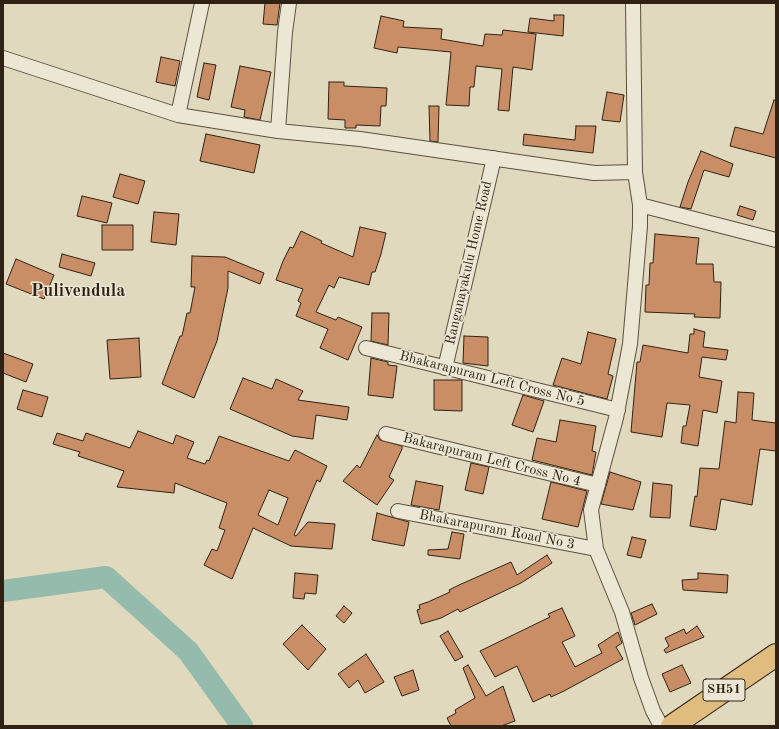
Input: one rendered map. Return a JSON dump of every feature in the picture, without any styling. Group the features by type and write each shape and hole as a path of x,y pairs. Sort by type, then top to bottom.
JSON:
{"main road":[{"name":"SH51","path":"672,726 776,654"}],"street":[{"path":"178,115 202,3"},
{"path":"278,131 285,32 289,3"},
{"path":"633,3 635,172 640,205 640,226 630,344 618,410 591,510 596,549 622,612 640,678 661,726"},
{"path":"3,58 178,115 278,131 360,139 594,173 635,172"},
{"name":"Ranganayakulu Home Road","path":"445,368 494,158"},
{"path":"640,205 776,240"},
{"name":"Bhakarapuram Left Cross No 5","path":"366,348 618,410"},
{"name":"Bakarapuram Left Cross No 4","path":"386,434 598,485"},
{"name":"Bhakarapuram Road No 3","path":"398,511 596,549"}],"building":[{"path":"265,3 280,3 277,25 263,24"},
{"path":"554,15 564,15 563,36 528,32 530,18 554,21"},
{"path":"381,16 404,21 403,27 442,29 441,39 483,46 485,34 502,35 503,30 536,34 532,70 513,67 509,111 498,110 502,69 476,66 474,87 470,87 469,106 446,105 451,52 398,47 397,53 374,48"},
{"path":"161,57 180,61 175,86 156,82"},
{"path":"204,63 216,65 209,100 197,97"},
{"path":"240,66 271,72 260,120 244,117 245,110 231,107"},
{"path":"329,82 344,82 344,86 387,88 386,106 381,106 380,126 356,125 356,128 345,128 345,120 328,119"},
{"path":"607,92 624,95 620,122 602,120"},
{"path":"774,100 776,101 776,158 730,146 735,127 763,134"},
{"path":"429,106 439,106 438,142 430,141"},
{"path":"576,126 596,126 593,153 523,145 524,134 575,140"},
{"path":"206,134 260,145 254,173 200,161"},
{"path":"701,151 733,164 729,177 704,170 691,209 680,207 688,182"},
{"path":"120,174 145,181 138,204 113,197"},
{"path":"82,196 112,203 107,223 77,216"},
{"path":"740,206 756,211 753,220 737,215"},
{"path":"154,212 179,214 176,245 151,242"},
{"path":"102,225 133,225 133,250 102,250"},
{"path":"360,227 386,233 381,254 375,272 372,272 369,285 339,277 334,288 329,285 316,312 336,320 338,317 362,327 348,360 320,348 328,329 296,316 301,303 298,301 303,289 276,280 290,247 293,248 301,231 322,241 321,243 353,257"},
{"path":"655,234 699,238 696,264 713,264 714,282 721,282 720,318 694,317 695,314 645,312 646,285 649,285 650,263 653,263"},
{"path":"62,254 95,263 91,276 59,267"},
{"path":"192,256 225,257 264,273 260,284 228,271 228,288 217,341 194,398 162,384 180,336 182,336 187,313 190,313 195,287 191,287"},
{"path":"16,259 54,275 44,299 6,284"},
{"path":"372,313 389,313 388,345 371,341"},
{"path":"694,329 705,332 703,347 728,350 726,360 702,357 699,377 722,381 717,413 703,410 698,446 681,443 683,426 686,426 690,405 667,403 662,437 631,432 637,362 640,362 643,345 688,353 690,334 694,334"},
{"path":"588,332 616,339 608,374 613,376 607,399 553,385 562,358 581,364"},
{"path":"464,336 488,337 488,366 463,363"},
{"path":"139,338 141,377 110,379 107,340"},
{"path":"3,353 33,364 26,382 3,373"},
{"path":"371,358 388,362 388,365 397,366 393,398 368,395"},
{"path":"243,378 272,389 276,379 303,391 298,400 349,407 347,420 316,415 313,439 292,436 230,409"},
{"path":"434,380 462,380 462,411 434,410"},
{"path":"23,390 48,397 42,417 17,409"},
{"path":"738,392 754,393 752,420 776,423 776,451 760,449 752,505 721,499 716,530 690,526 695,496 697,497 700,468 719,469 725,421 736,423"},
{"path":"523,395 544,401 533,432 512,425"},
{"path":"560,420 596,426 592,451 596,452 592,475 532,460 537,438 556,442"},
{"path":"138,431 173,444 176,435 194,442 187,458 205,464 207,460 209,461 219,436 289,461 295,450 327,466 320,482 317,480 294,535 296,536 308,522 335,524 332,549 291,546 253,528 232,579 204,565 212,549 217,551 225,530 219,528 227,503 175,483 174,493 117,487 124,471 78,456 80,452 53,444 57,433 83,441 86,433 130,448","holes":["269,490 288,498 278,525 258,515"]},
{"path":"377,435 380,440 402,446 402,449 389,477 394,480 377,505 343,481 357,465 360,468"},
{"path":"471,463 489,467 483,494 465,490"},
{"path":"610,472 641,482 633,510 601,504"},
{"path":"416,481 443,486 439,510 411,505"},
{"path":"551,482 587,491 578,527 542,519"},
{"path":"653,483 672,485 670,518 650,517"},
{"path":"377,513 409,522 404,546 372,540"},
{"path":"452,532 464,534 460,559 428,555 428,550 448,549"},
{"path":"632,537 646,540 641,558 627,555"},
{"path":"547,555 552,563 521,583 460,612 458,609 441,618 421,624 417,610 420,609 419,605 450,592 449,590 459,585 511,562 517,575"},
{"path":"295,573 318,575 316,594 305,593 304,599 293,598"},
{"path":"698,573 728,575 727,593 683,590 682,580 698,579"},
{"path":"652,604 657,614 635,625 631,613"},
{"path":"344,606 352,613 344,623 336,616"},
{"path":"562,608 575,636 562,642 575,667 602,653 598,645 618,632 622,643 616,647 623,659 564,691 551,697 550,694 533,702 517,666 495,677 480,651 550,617 548,614"},
{"path":"302,625 326,649 308,670 283,644"},
{"path":"697,626 704,637 666,653 664,650 669,646 665,638 684,629 686,634"},
{"path":"448,631 463,657 455,661 440,636"},
{"path":"366,654 384,682 365,693 358,680 349,688 338,674"},
{"path":"468,665 486,696 503,686 515,721 501,726 451,726 447,718 456,713 455,710 475,698 463,668"},
{"path":"682,665 691,683 670,692 662,674"},
{"path":"413,670 419,690 402,696 394,677"}],"waterway":[{"path":"3,591 106,577 188,651 242,726"}],"district":[{"name":"Pulivendula","path":"78,291"}]}
